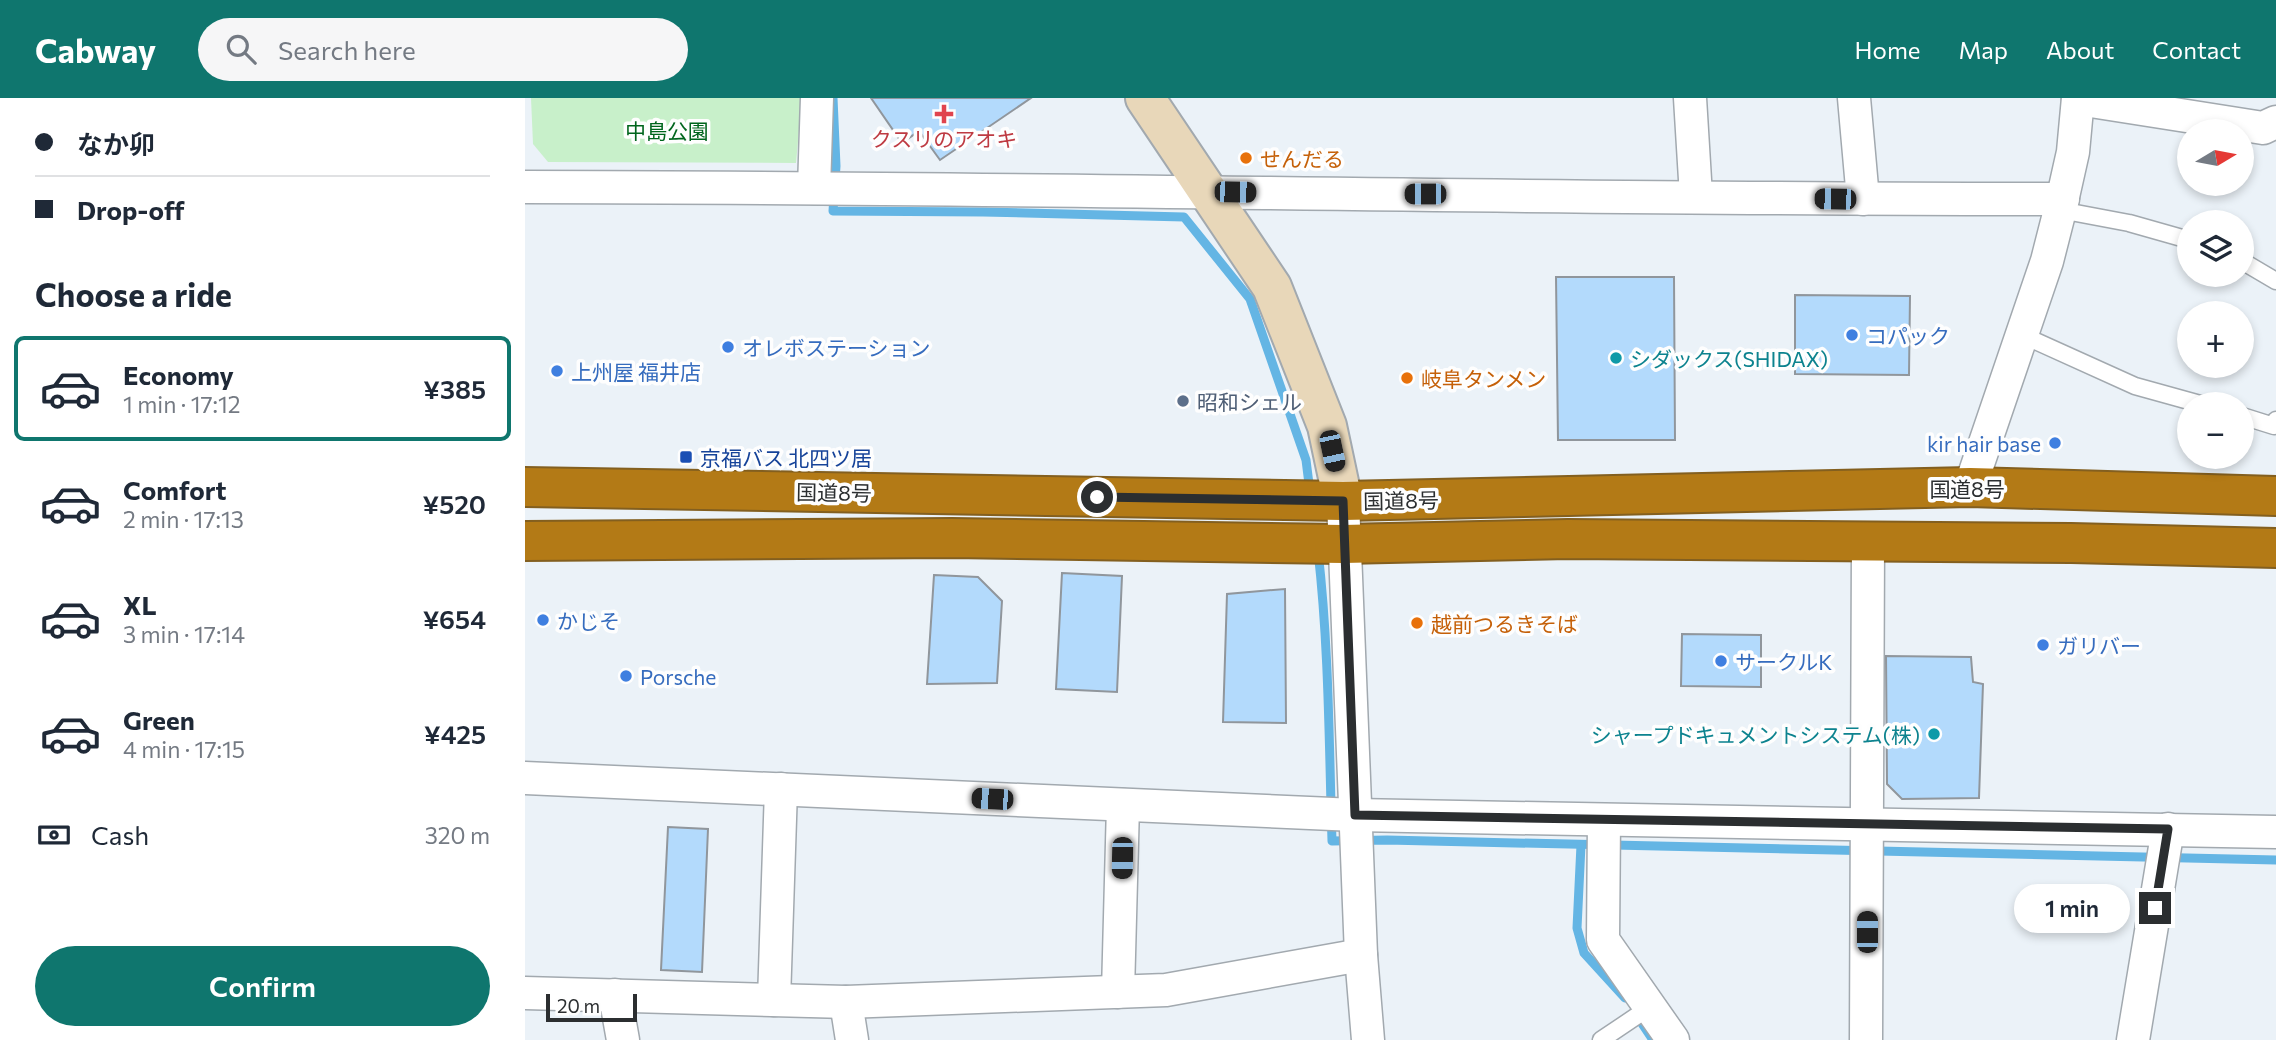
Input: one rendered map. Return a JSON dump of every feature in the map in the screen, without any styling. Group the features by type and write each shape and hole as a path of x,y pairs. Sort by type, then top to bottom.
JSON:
{"highway":[{"name":"国道8号","path":"525,487 1343,501 1970,487 2276,496"},
{"name":"国道8号","path":"525,541 953,538 1343,544 1568,539 2071,543 2276,548"}],"street":[{"path":"814,188 817,98"},
{"path":"1145,98 1272,287 1327,425 1343,501 1361,955 1368,1040"},
{"path":"1690,98 1696,196"},
{"path":"1854,98 1863,199"},
{"path":"1970,487 2046,261 2062,204 2073,152 2078,99 2263,128 2276,122"},
{"path":"525,187 1696,196 2062,204"},
{"path":"1867,1040 1868,543"},
{"path":"525,778 1355,815 2276,832"},
{"path":"774,1000 781,789"},
{"path":"1118,992 1123,805"},
{"path":"1604,820 1602,940 1673,1040"},
{"path":"2133,1040 2168,829"},
{"path":"525,993 846,1002 1166,990 1361,955"},
{"path":"615,995 623,1040"},
{"path":"846,1002 852,1040"}],"lane":[{"path":"2062,204 2177,237"},
{"path":"2254,268 2276,281"},
{"path":"2020,334 2135,386 2177,398"},
{"path":"2254,420 2274,426 2276,420"},
{"path":"1601,1040 1650,1007"}],"green space":[{"name":"中島公園","path":"531,98 802,98 796,163 548,162 533,144"}],"building":[{"name":"クスリのアオキ","path":"871,98 1031,98 940,160 919,131 902,143"},
{"name":"シダックス(SHIDAX)","path":"1556,277 1674,277 1675,440 1558,440"},
{"name":"コパック","path":"1795,295 1910,296 1909,375 1795,374"},
{"path":"1062,573 1122,576 1117,692 1056,689"},
{"path":"934,575 978,577 1002,601 997,683 927,684"},
{"path":"1285,589 1286,723 1223,722 1227,594"},
{"name":"サークルK","path":"1682,634 1761,635 1761,687 1681,686"},
{"name":"シャープドキュメントシステム(株)","path":"1886,656 1971,657 1973,682 1983,684 1979,798 1902,799 1887,784"},
{"path":"668,827 708,829 702,972 661,970"}],"waterway":[{"path":"833,98 836,166 833,211 1184,217 1250,299 1306,460 1310,492"},
{"path":"1318,551 1326,660 1332,841 1387,840 2276,860"},
{"path":"1581,845 1577,928 1584,953 1625,998"},
{"path":"1635,1013 1653,1040"}],"place":[{"name":"クスリのアオキ","path":"944,114"},
{"name":"せんだる","path":"1246,158"},
{"name":"コパック","path":"1852,335"},
{"name":"オレボステーション","path":"728,347"},
{"name":"シダックス(SHIDAX)","path":"1616,358"},
{"name":"上州屋 福井店","path":"557,371"},
{"name":"岐阜タンメン","path":"1407,378"},
{"name":"昭和シェル","path":"1183,401"},
{"name":"kir hair base","path":"2055,443"},
{"name":"京福バス 北四ツ居","path":"686,457"},
{"name":"かじそ","path":"543,620"},
{"name":"越前つるきそば","path":"1417,623"},
{"name":"ガリバー","path":"2043,645"},
{"name":"サークルK","path":"1721,661"},
{"name":"Porsche","path":"626,676"},
{"name":"シャープドキュメントシステム(株)","path":"1934,734"}],"route":[{"path":"1097,497 1343,501 1355,815 2168,829 2155,908"}]}
